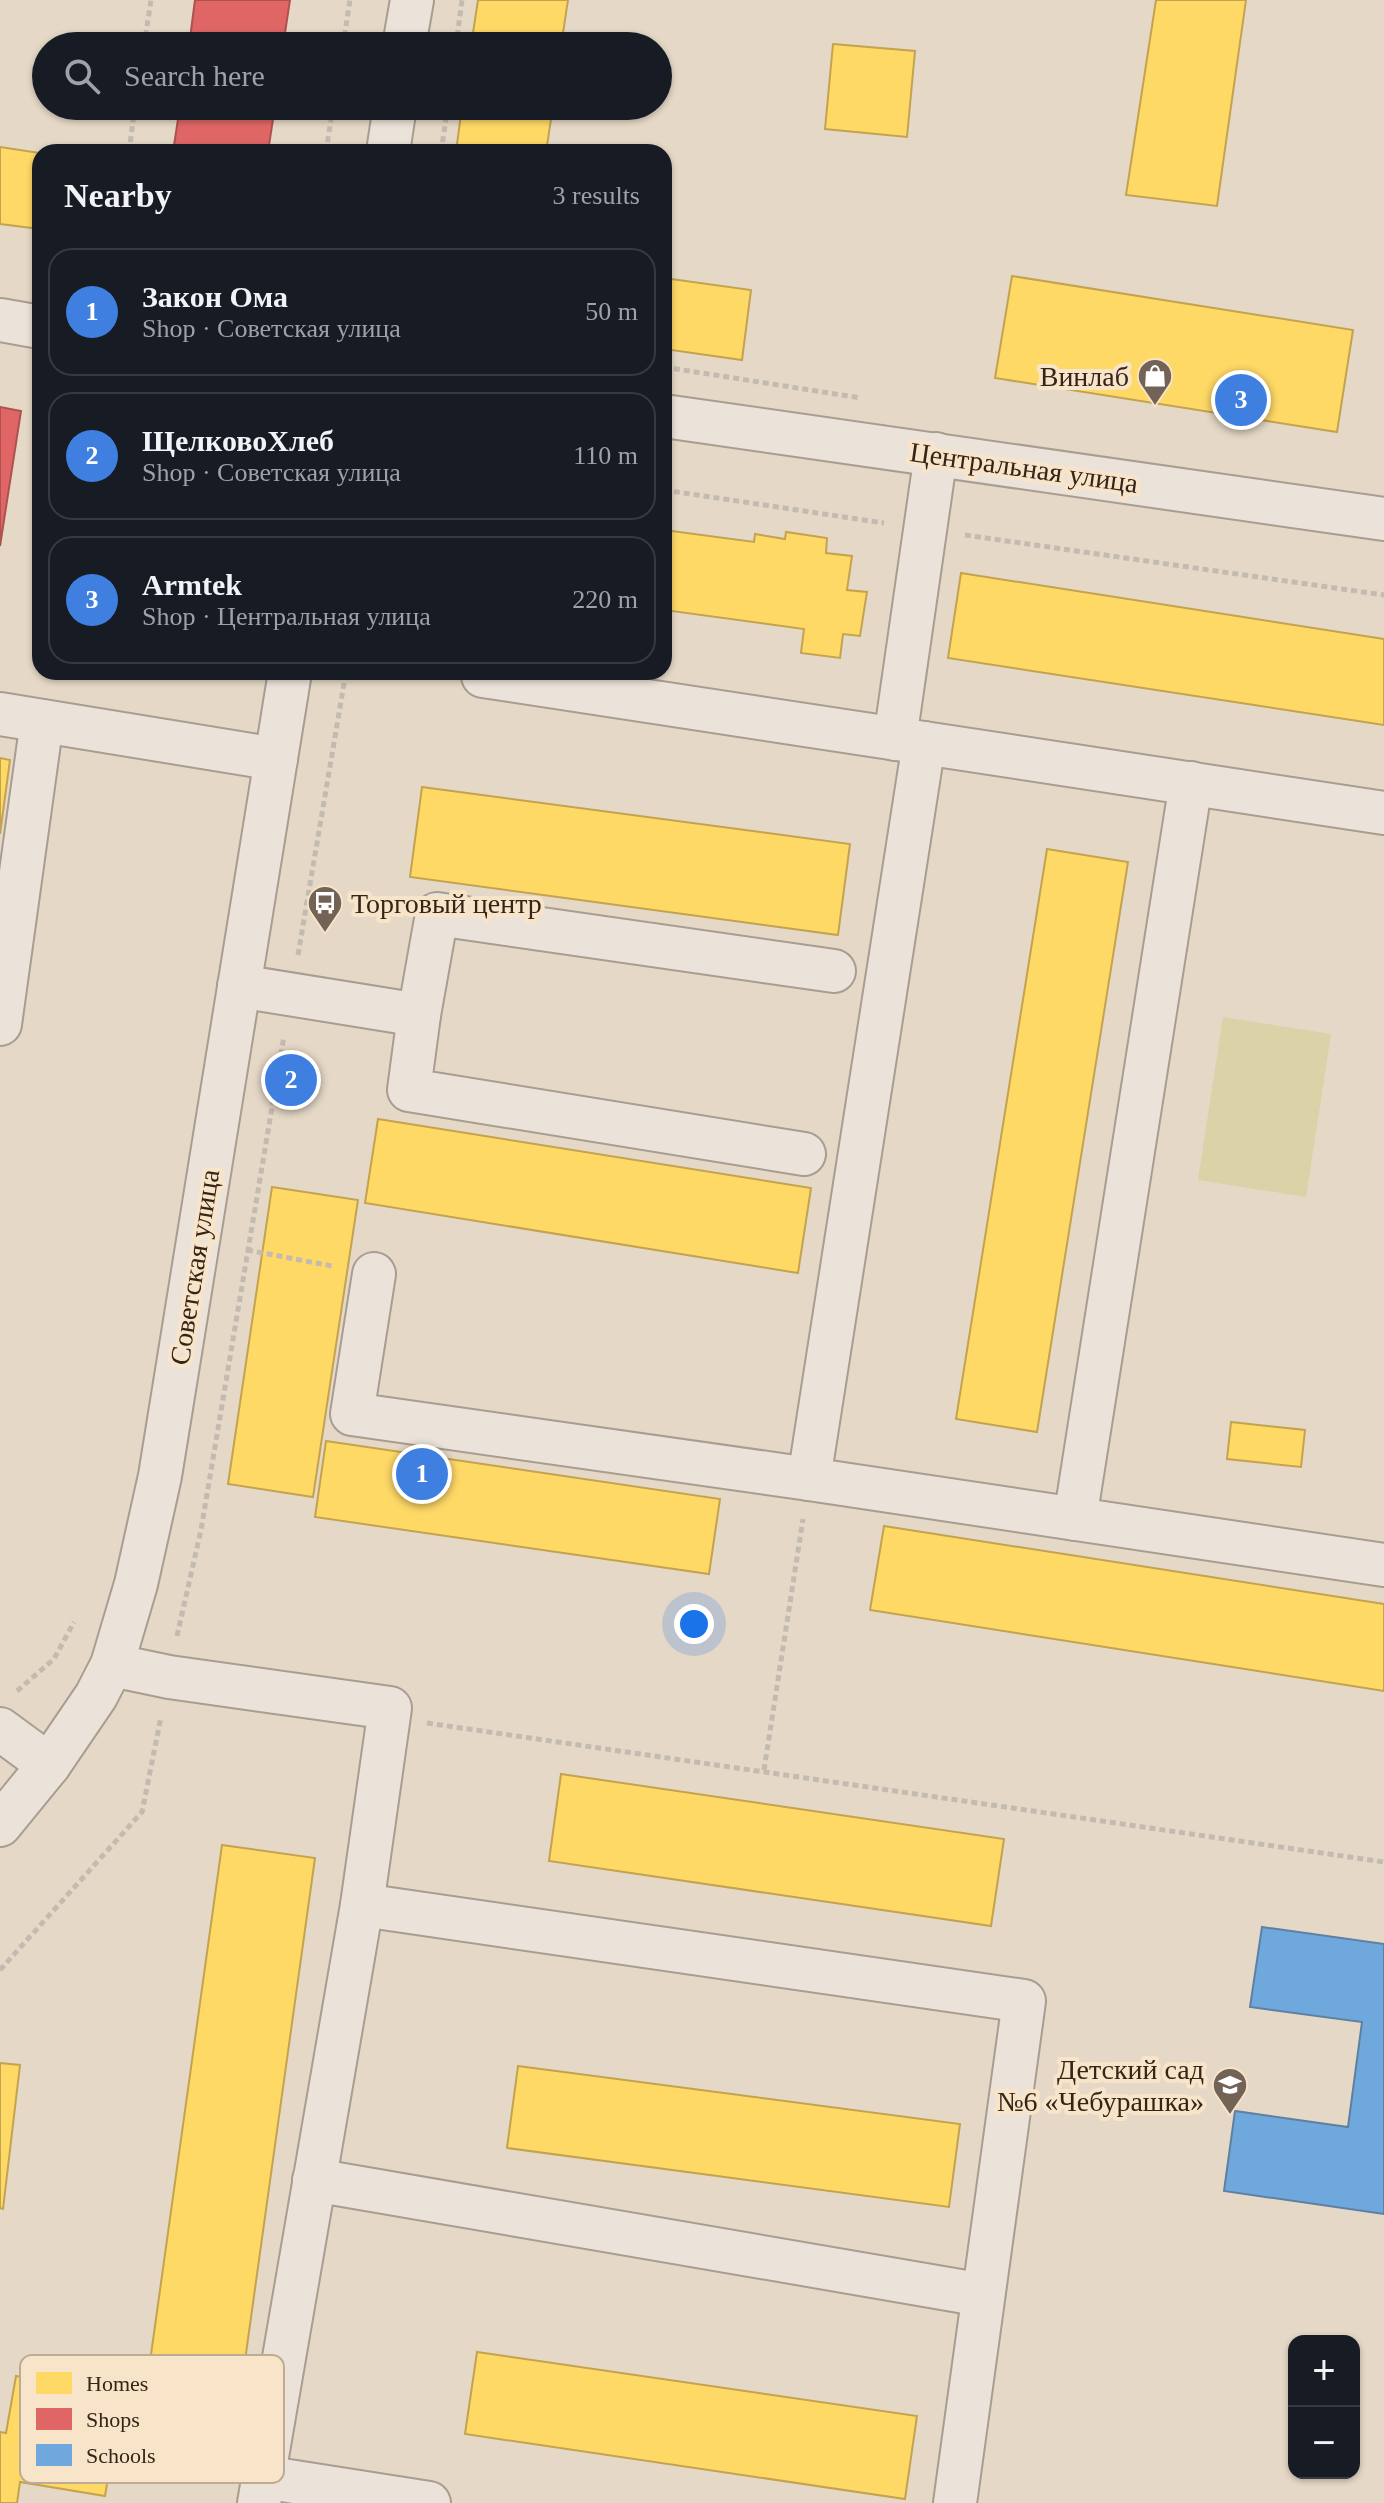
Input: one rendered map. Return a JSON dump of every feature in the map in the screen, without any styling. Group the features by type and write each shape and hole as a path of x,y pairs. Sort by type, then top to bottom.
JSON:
{"street":[{"path":"406,32 412,0"},
{"path":"389,144 393,120"},
{"path":"0,320 32,326"},
{"name":"Центральная улица","path":"672,417 1384,519"},
{"path":"809,1479 910,741 925,530 936,454"},
{"name":"Советская улица","path":"0,1825 49,1765 96,1696 112,1665 136,1584 160,1476 289,680"},
{"path":"509,680 1384,813"},
{"path":"0,714 276,759"},
{"path":"0,1024 42,721"},
{"path":"1075,1519 1191,783"},
{"path":"804,1154 409,1090 419,1015 437,914 834,971"},
{"path":"239,986 419,1015"},
{"path":"374,1274 352,1414 1384,1565"},
{"path":"112,1665 169,1677 390,1708 362,1905 284,2355"},
{"path":"5,1713 49,1765"},
{"path":"362,1905 1024,2001 955,2503"},
{"path":"314,2180 983,2295"},
{"path":"261,2490 429,2503"}],"path":[{"path":"146,32 151,0"},
{"path":"345,32 350,0"},
{"path":"458,32 462,0"},
{"path":"130,144 133,120"},
{"path":"327,144 331,120"},
{"path":"442,144 446,120"},
{"path":"672,491 1384,595"},
{"path":"247,1250 374,1274"},
{"path":"764,1770 809,1479"},
{"path":"5,1713 54,1659 74,1622"},
{"path":"388,1717 1384,1862"}],"shaded area":[{"path":"1223,1017 1331,1034 1306,1197 1198,1180"}],"building: Homes":[{"path":"478,0 568,0 563,32 473,32"},
{"path":"1156,0 1246,0 1217,206 1126,195"},
{"path":"833,44 915,51 907,137 825,129"},
{"path":"460,120 551,120 547,144 457,144"},
{"path":"0,147 32,152 32,228 0,224"},
{"path":"1012,276 1353,330 1337,432 995,378"},
{"path":"672,279 751,290 742,360 672,350"},
{"path":"672,531 754,542 755,534 785,539 786,532 827,538 826,553 852,556 847,590 867,592 860,636 843,634 840,658 801,653 804,629 672,611"},
{"path":"961,573 1384,639 1384,725 948,658"},
{"path":"0,758 10,760 0,834"},
{"path":"422,787 850,844 838,935 410,877"},
{"path":"1047,849 1128,862 1037,1432 956,1419"},
{"path":"378,1119 811,1188 798,1273 365,1203"},
{"path":"272,1187 358,1200 313,1497 228,1484"},
{"path":"1231,1422 1305,1430 1301,1467 1227,1459"},
{"path":"326,1441 720,1499 709,1574 315,1517"},
{"path":"884,1526 1384,1604 1384,1691 870,1610"},
{"path":"561,1774 1004,1839 991,1926 549,1861"},
{"path":"222,1845 315,1858 246,2355 151,2355"},
{"path":"0,2063 20,2065 3,2209 0,2208"},
{"path":"518,2066 960,2124 949,2207 507,2148"},
{"path":"477,2352 917,2416 905,2499 465,2434"},
{"path":"16,2376 20,2377 20,2482 17,2503 0,2503 0,2432 6,2433"},
{"path":"26,2483 107,2483 105,2496"}],"building: Shops":[{"path":"195,0 290,0 285,32 191,32"},
{"path":"178,120 273,120 269,144 174,144"},
{"path":"0,407 21,411 0,546"}],"building: Schools":[{"path":"1262,1927 1384,1944 1384,2214 1224,2191 1235,2111 1348,2127 1362,2022 1250,2007"}],"place":[{"name":"Armtek","path":"1241,400"},
{"name":"Винлаб","path":"1155,407"},
{"name":"Торговый центр","path":"325,934"},
{"name":"ЩелковоХлеб","path":"291,1080"},
{"name":"Закон Ома","path":"422,1474"},
{"name":"Детский сад №6 «Чебурашка»","path":"1230,2116"}]}
